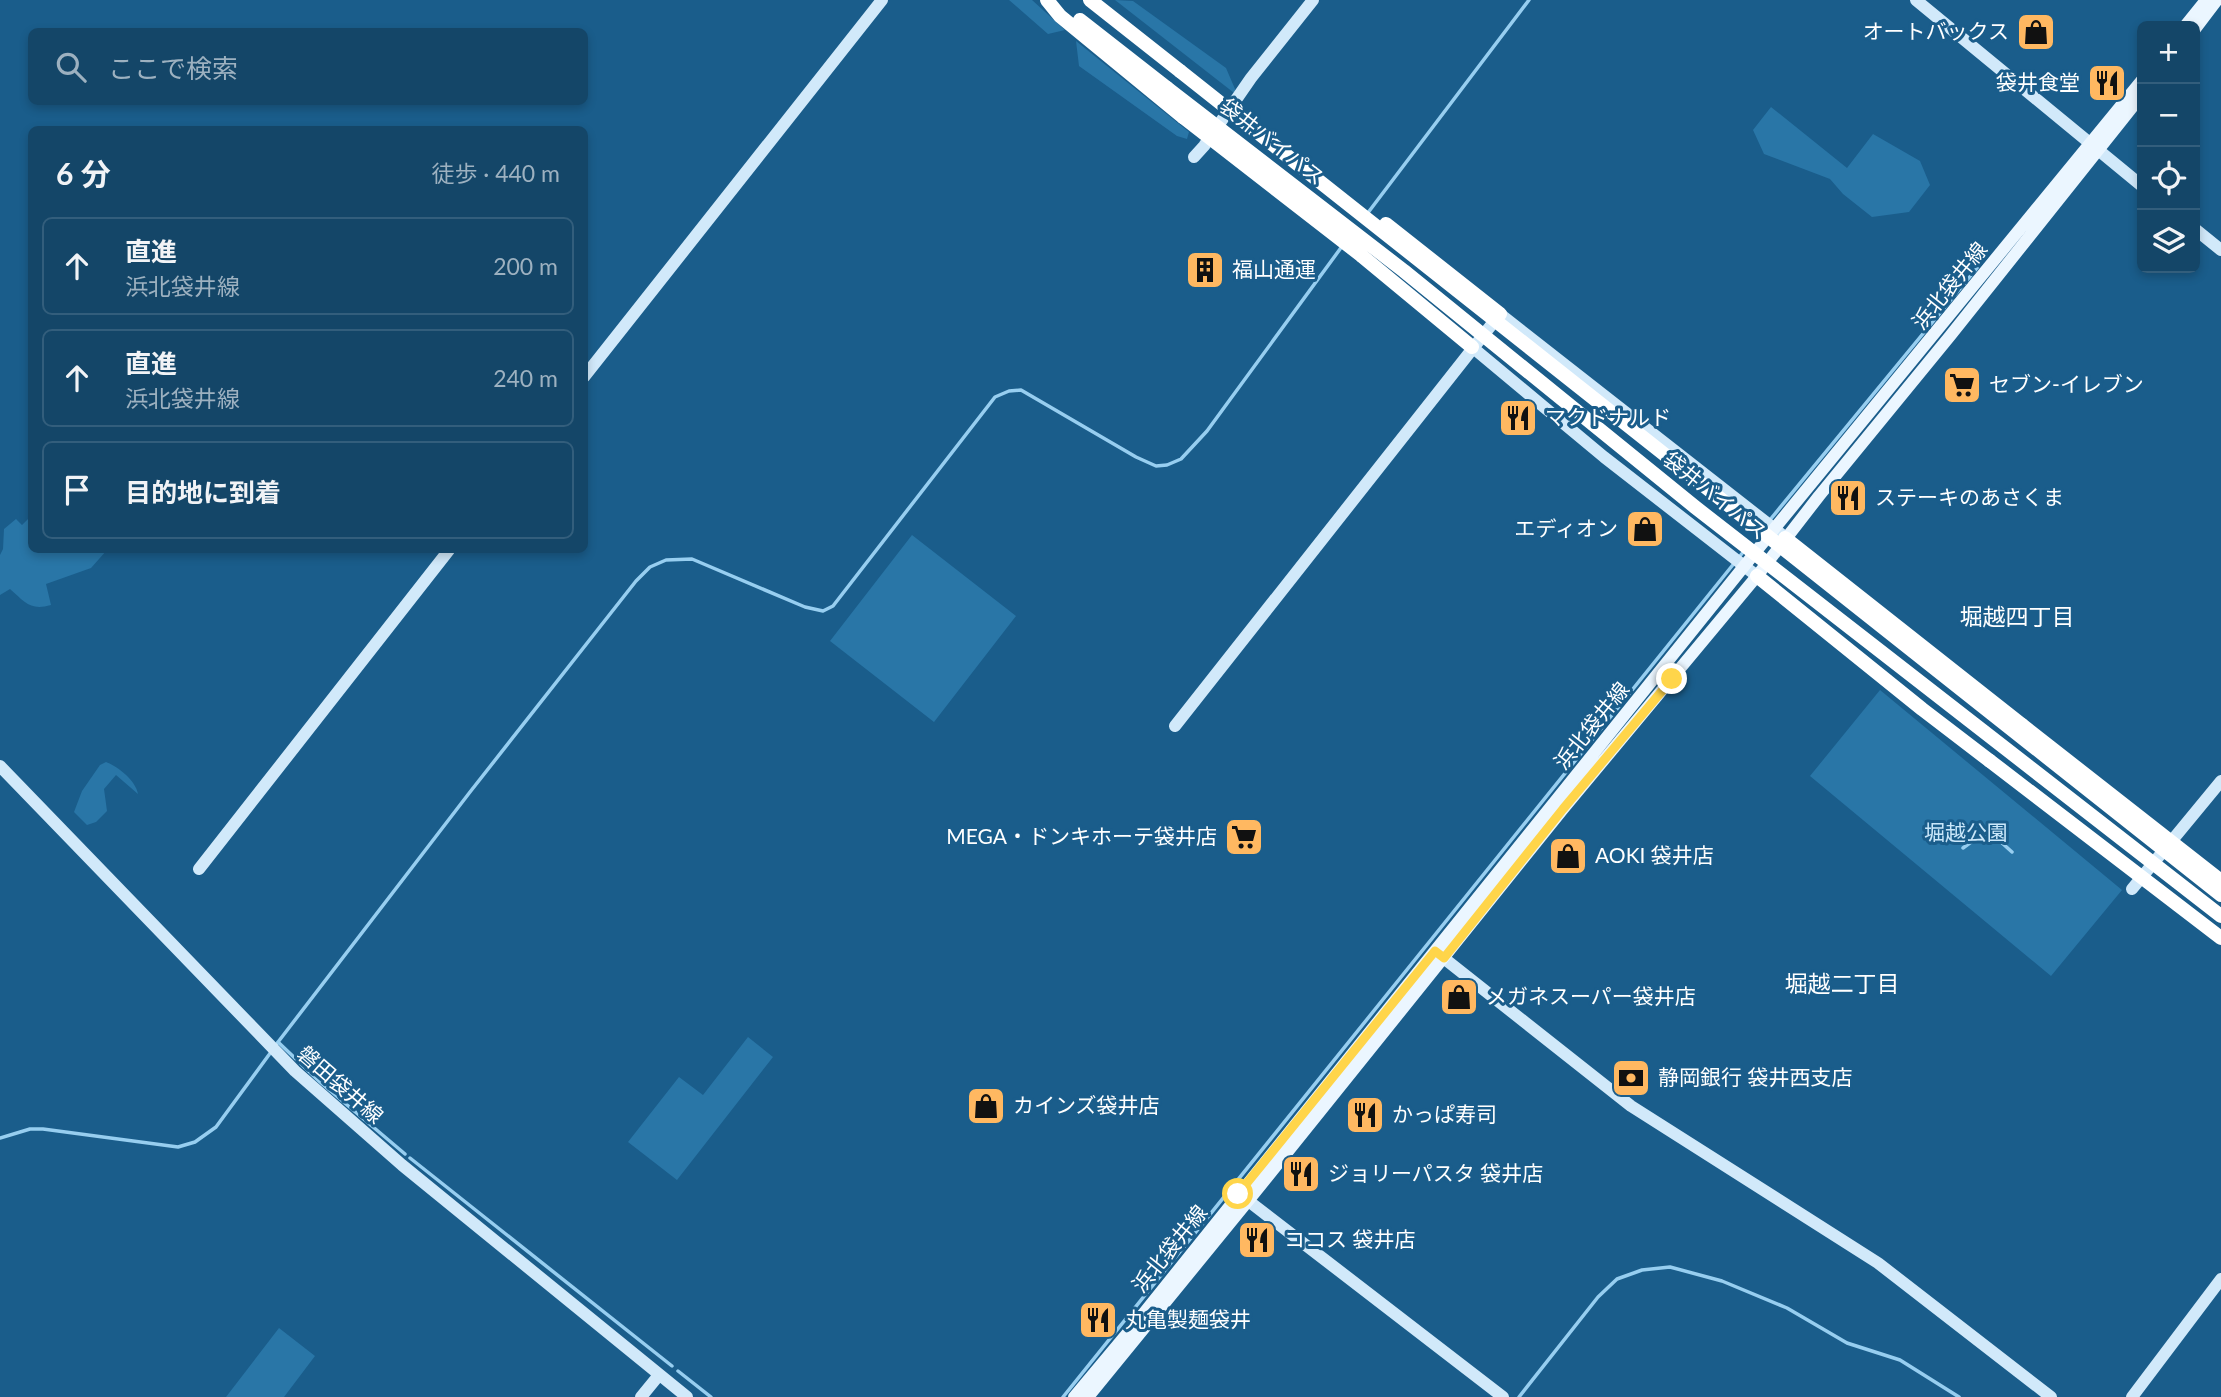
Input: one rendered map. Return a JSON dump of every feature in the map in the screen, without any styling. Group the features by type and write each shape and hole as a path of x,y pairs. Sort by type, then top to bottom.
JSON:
{"highway":[{"path":"1047,0 1060,16 1183,117 1362,256 1472,347"},
{"name":"袋井バイパス","path":"1056,0 1404,271 1706,516 2221,916"},
{"name":"袋井バイパス","path":"1090,0 1183,69 2221,895"},
{"path":"1105,0 1183,69 1500,314"},
{"path":"1780,534 2221,881"},
{"path":"1751,571 1922,709 2221,938"}],"main road":[{"path":"2189,21 2206,0"},
{"path":"2200,22 2217,0"},
{"name":"浜北袋井線","path":"2095,148 2139,84"},
{"name":"浜北袋井線","path":"1088,1397 1243,1198 1440,954 1563,809 1780,534 2095,148 2137,101"},
{"name":"浜北袋井線","path":"1074,1397 1243,1198"}],"street":[{"path":"588,372 882,0"},
{"path":"1194,157 1312,0"},
{"path":"1916,0 2137,182"},
{"path":"2200,233 2221,250"},
{"path":"1175,726 1500,314 1780,534"},
{"path":"1472,347 1604,457 1751,571"},
{"path":"199,869 447,553"},
{"name":"磐田袋井線","path":"0,766 283,1060 402,1164 687,1397"},
{"path":"2132,889 2221,781"},
{"path":"1440,954 1631,1106 1878,1263 2051,1397"},
{"path":"1243,1198 1503,1397"},
{"path":"2132,1397 2221,1279"},
{"path":"641,1397 659,1375"}],"green space":[{"path":"1009,0 1032,0 1065,30 1048,34"},
{"path":"1115,0 1133,1 1226,68 1238,96"},
{"path":"1076,41 1189,132 1187,139 1177,136 1079,66"},
{"path":"1771,107 1847,168 1873,134 1920,161 1930,185 1909,212 1872,217 1843,194 1830,179 1764,154 1753,130"},
{"path":"16,519 22,525 28,519 28,553 104,553 91,568 46,584 51,605 33,606 10,589 0,595 0,555 4,529"},
{"path":"912,535 1016,616 934,722 830,641"},
{"name":"堀越公園","path":"1880,690 2122,890 2051,976 1810,776"},
{"path":"106,762 126,775 138,794 116,775 104,789 107,811 96,822 87,825 74,812 82,791 100,765"},
{"path":"748,1037 773,1057 677,1180 628,1142 679,1077 703,1095"},
{"path":"279,1328 315,1356 284,1397 226,1397"}],"waterway":[{"path":"1367,214 1529,0"},
{"path":"275,1046 470,792 636,581 650,567 666,560 692,559 805,607 823,611 833,606 995,397 1009,391 1021,390 1156,466 1181,459 1207,431 1343,245"},
{"path":"1769,521 1977,268"},
{"path":"1063,1397 1744,551"},
{"path":"1963,848 1978,837 1992,834 2012,852"},
{"path":"278,1042 320,1082 405,1154"},
{"path":"0,1138 30,1129 43,1129 178,1147 195,1142 216,1127 271,1052"},
{"path":"410,1158 672,1366"},
{"path":"1519,1397 1598,1297 1617,1279 1642,1270 1670,1267 1722,1281 1787,1308 1847,1343 1900,1360 1959,1397"},
{"path":"678,1371 711,1397"}],"place":[{"name":"オートバックス","path":"2036,32"},
{"name":"袋井食堂","path":"2107,83"},
{"name":"福山通運","path":"1205,270"},
{"name":"セブン-イレブン","path":"1962,385"},
{"name":"マクドナルド","path":"1518,418"},
{"name":"ステーキのあさくま","path":"1848,498"},
{"name":"エディオン","path":"1645,529"},
{"name":"MEGA・ドンキホーテ袋井店","path":"1244,837"},
{"name":"AOKI 袋井店","path":"1568,856"},
{"name":"メガネスーパー袋井店","path":"1459,997"},
{"name":"静岡銀行 袋井西支店","path":"1631,1078"},
{"name":"カインズ袋井店","path":"986,1106"},
{"name":"かっぱ寿司","path":"1365,1115"},
{"name":"ジョリーパスタ 袋井店","path":"1301,1174"},
{"name":"ココス 袋井店","path":"1257,1240"},
{"name":"丸亀製麺袋井","path":"1098,1320"}],"district":[{"name":"堀越四丁目","path":"2017,617"},
{"name":"堀越二丁目","path":"1842,984"}],"route":[{"path":"1238,1194 1435,951 1444,958 1563,809 1672,679"}]}
